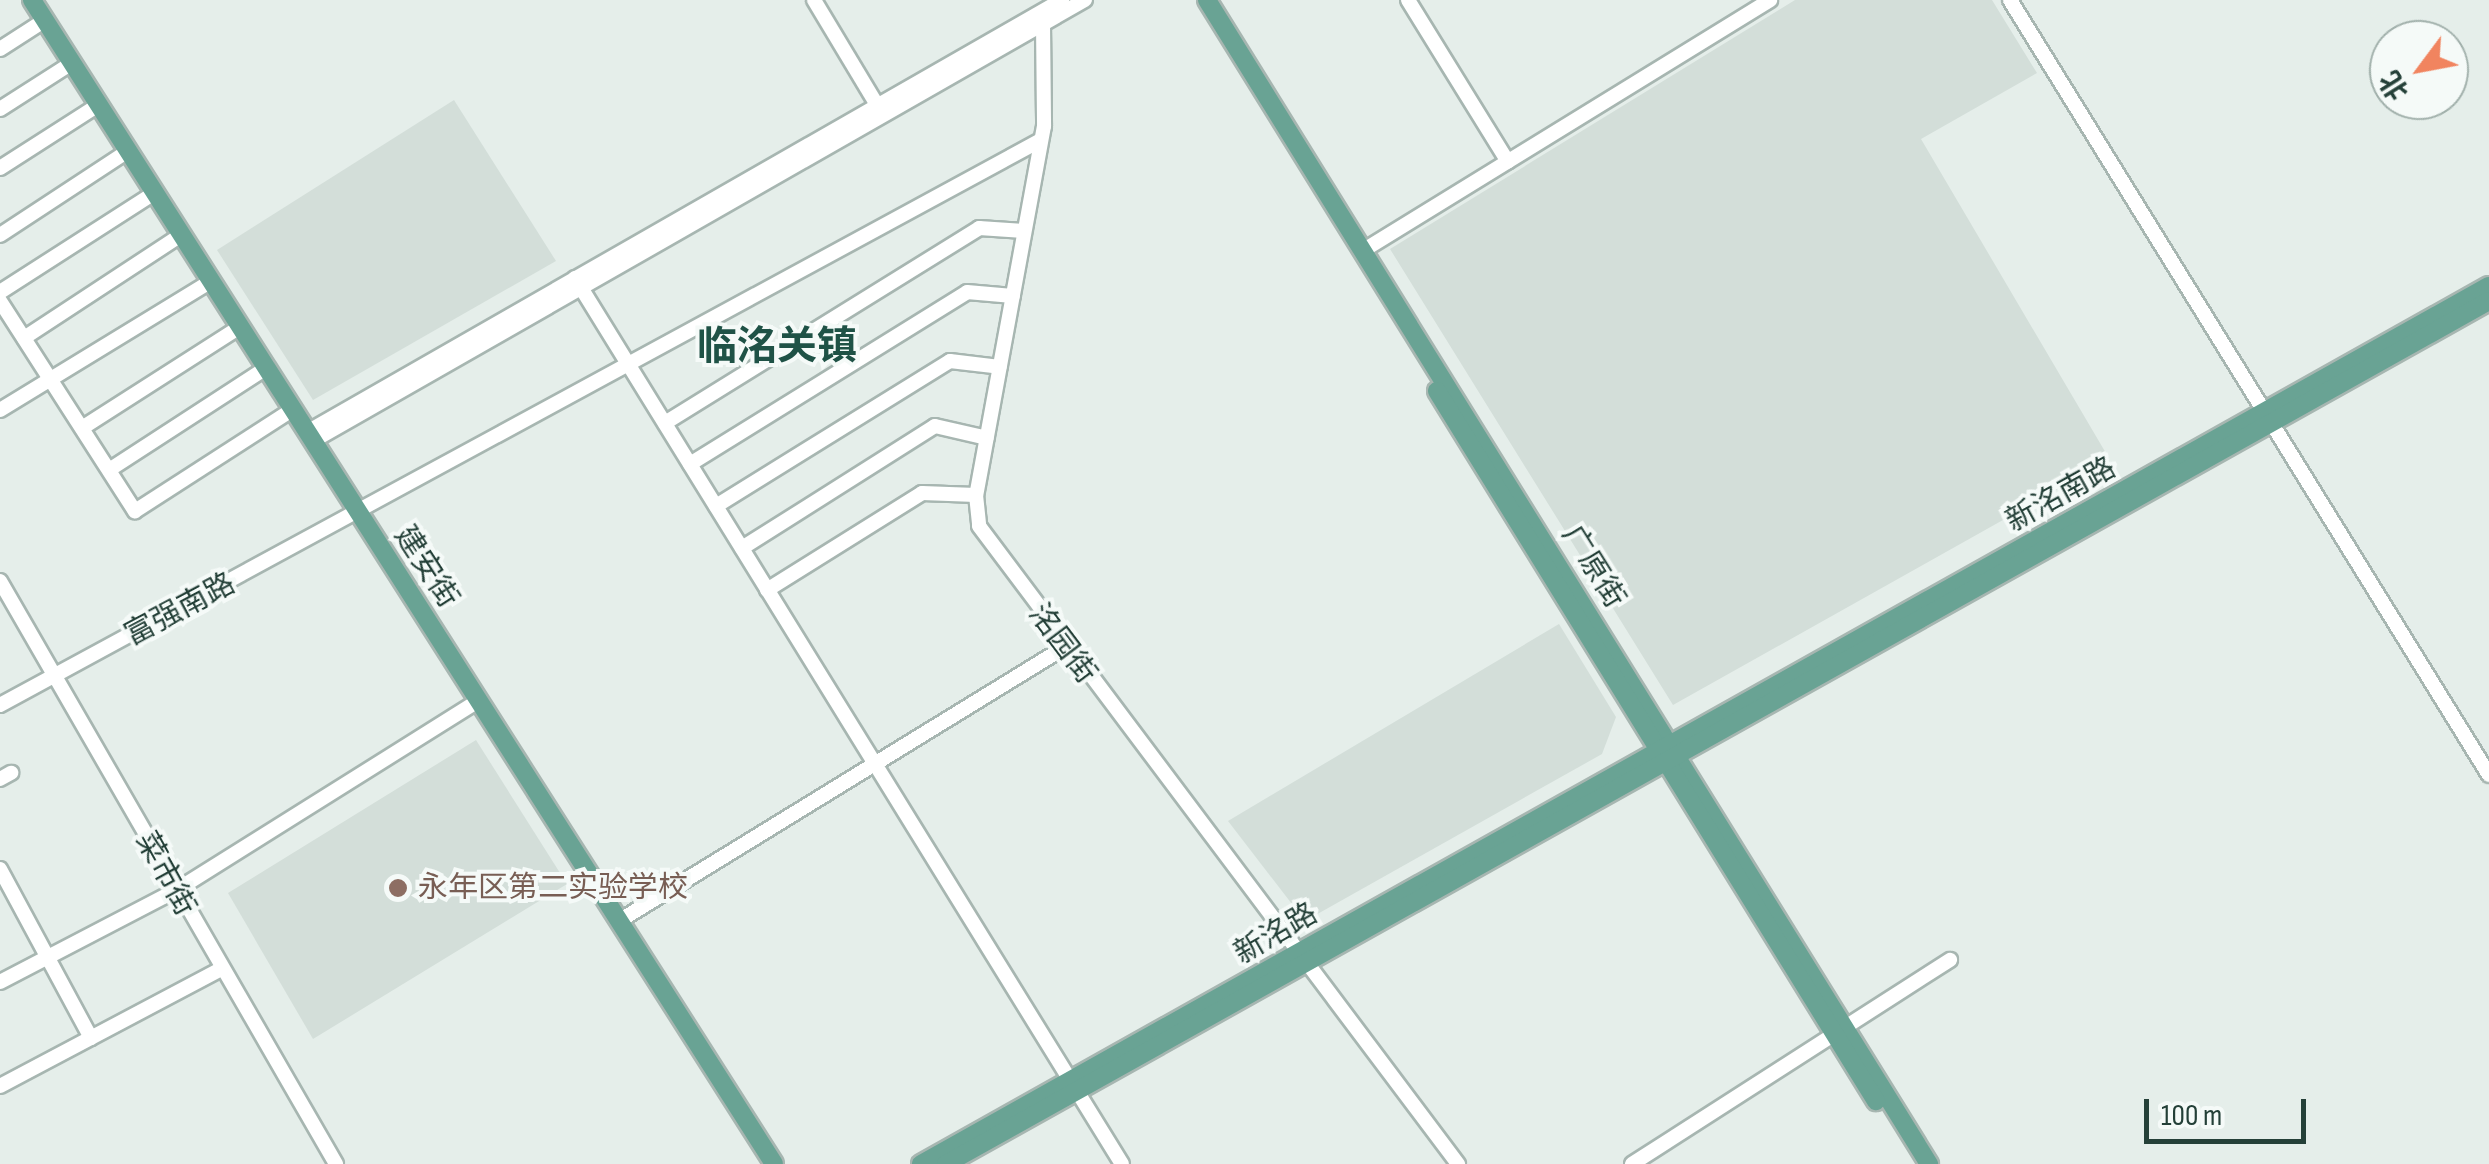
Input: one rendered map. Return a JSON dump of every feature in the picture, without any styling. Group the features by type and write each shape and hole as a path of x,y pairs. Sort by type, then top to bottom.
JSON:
{"main road":[{"name":"建安街","path":"32,0 774,1164"},
{"name":"广原街","path":"1194,0 1838,1028 1929,1164"},
{"name":"广原街","path":"1208,0 1668,753"},
{"name":"新洺南路","path":"2268,418 2489,286"},
{"name":"新洺南路","path":"1668,753 2268,418 2489,302"},
{"name":"新洺路","path":"946,1164 1074,1086 1668,753"},
{"name":"广原街","path":"1838,1028 1915,1164"},
{"name":"新洺路","path":"920,1164 1074,1086"}],"street":[{"path":"814,0 877,105"},
{"path":"310,437 1062,0"},
{"path":"578,282 1085,0"},
{"path":"1408,0 1508,162"},
{"path":"1364,250 1770,0"},
{"path":"2010,0 2489,775"},
{"path":"0,48 44,20"},
{"name":"洺园街","path":"1043,24 1041,140 976,495 987,542 1458,1164"},
{"path":"0,110 72,63"},
{"path":"0,168 98,105"},
{"name":"富强南路","path":"0,705 360,515 627,362 1041,140"},
{"path":"0,235 128,151"},
{"path":"0,292 154,193"},
{"path":"664,423 979,228 1024,230"},
{"path":"24,338 181,235"},
{"path":"0,410 52,382 211,282"},
{"path":"578,282 1122,1164"},
{"path":"690,464 967,292 1013,296"},
{"path":"0,301 135,511 292,410"},
{"path":"82,428 240,327"},
{"path":"716,506 950,361 1000,367"},
{"path":"109,470 266,368"},
{"path":"742,548 935,426 987,438"},
{"path":"768,590 922,493 976,495"},
{"name":"菜市街","path":"0,580 219,970 336,1164"},
{"path":"619,921 873,761 1065,647"},
{"path":"0,982 174,891 478,701"},
{"path":"0,869 91,1038"},
{"path":"1632,1164 1838,1028 1950,960"},
{"path":"0,1086 219,970"}],"shaded area":[{"path":"1795,0 1992,0 2037,73 1921,139 2110,460 1673,705 1390,249"},
{"path":"454,100 556,261 313,400 217,250"},
{"path":"1559,624 1616,717 1602,754 1305,921 1228,821"},
{"name":"永年区第二实验学校","path":"476,740 567,884 313,1039 228,893"}],"place":[{"name":"永年区第二实验学校","path":"398,888"}],"district":[{"name":"临洺关镇","path":"777,347"}]}
